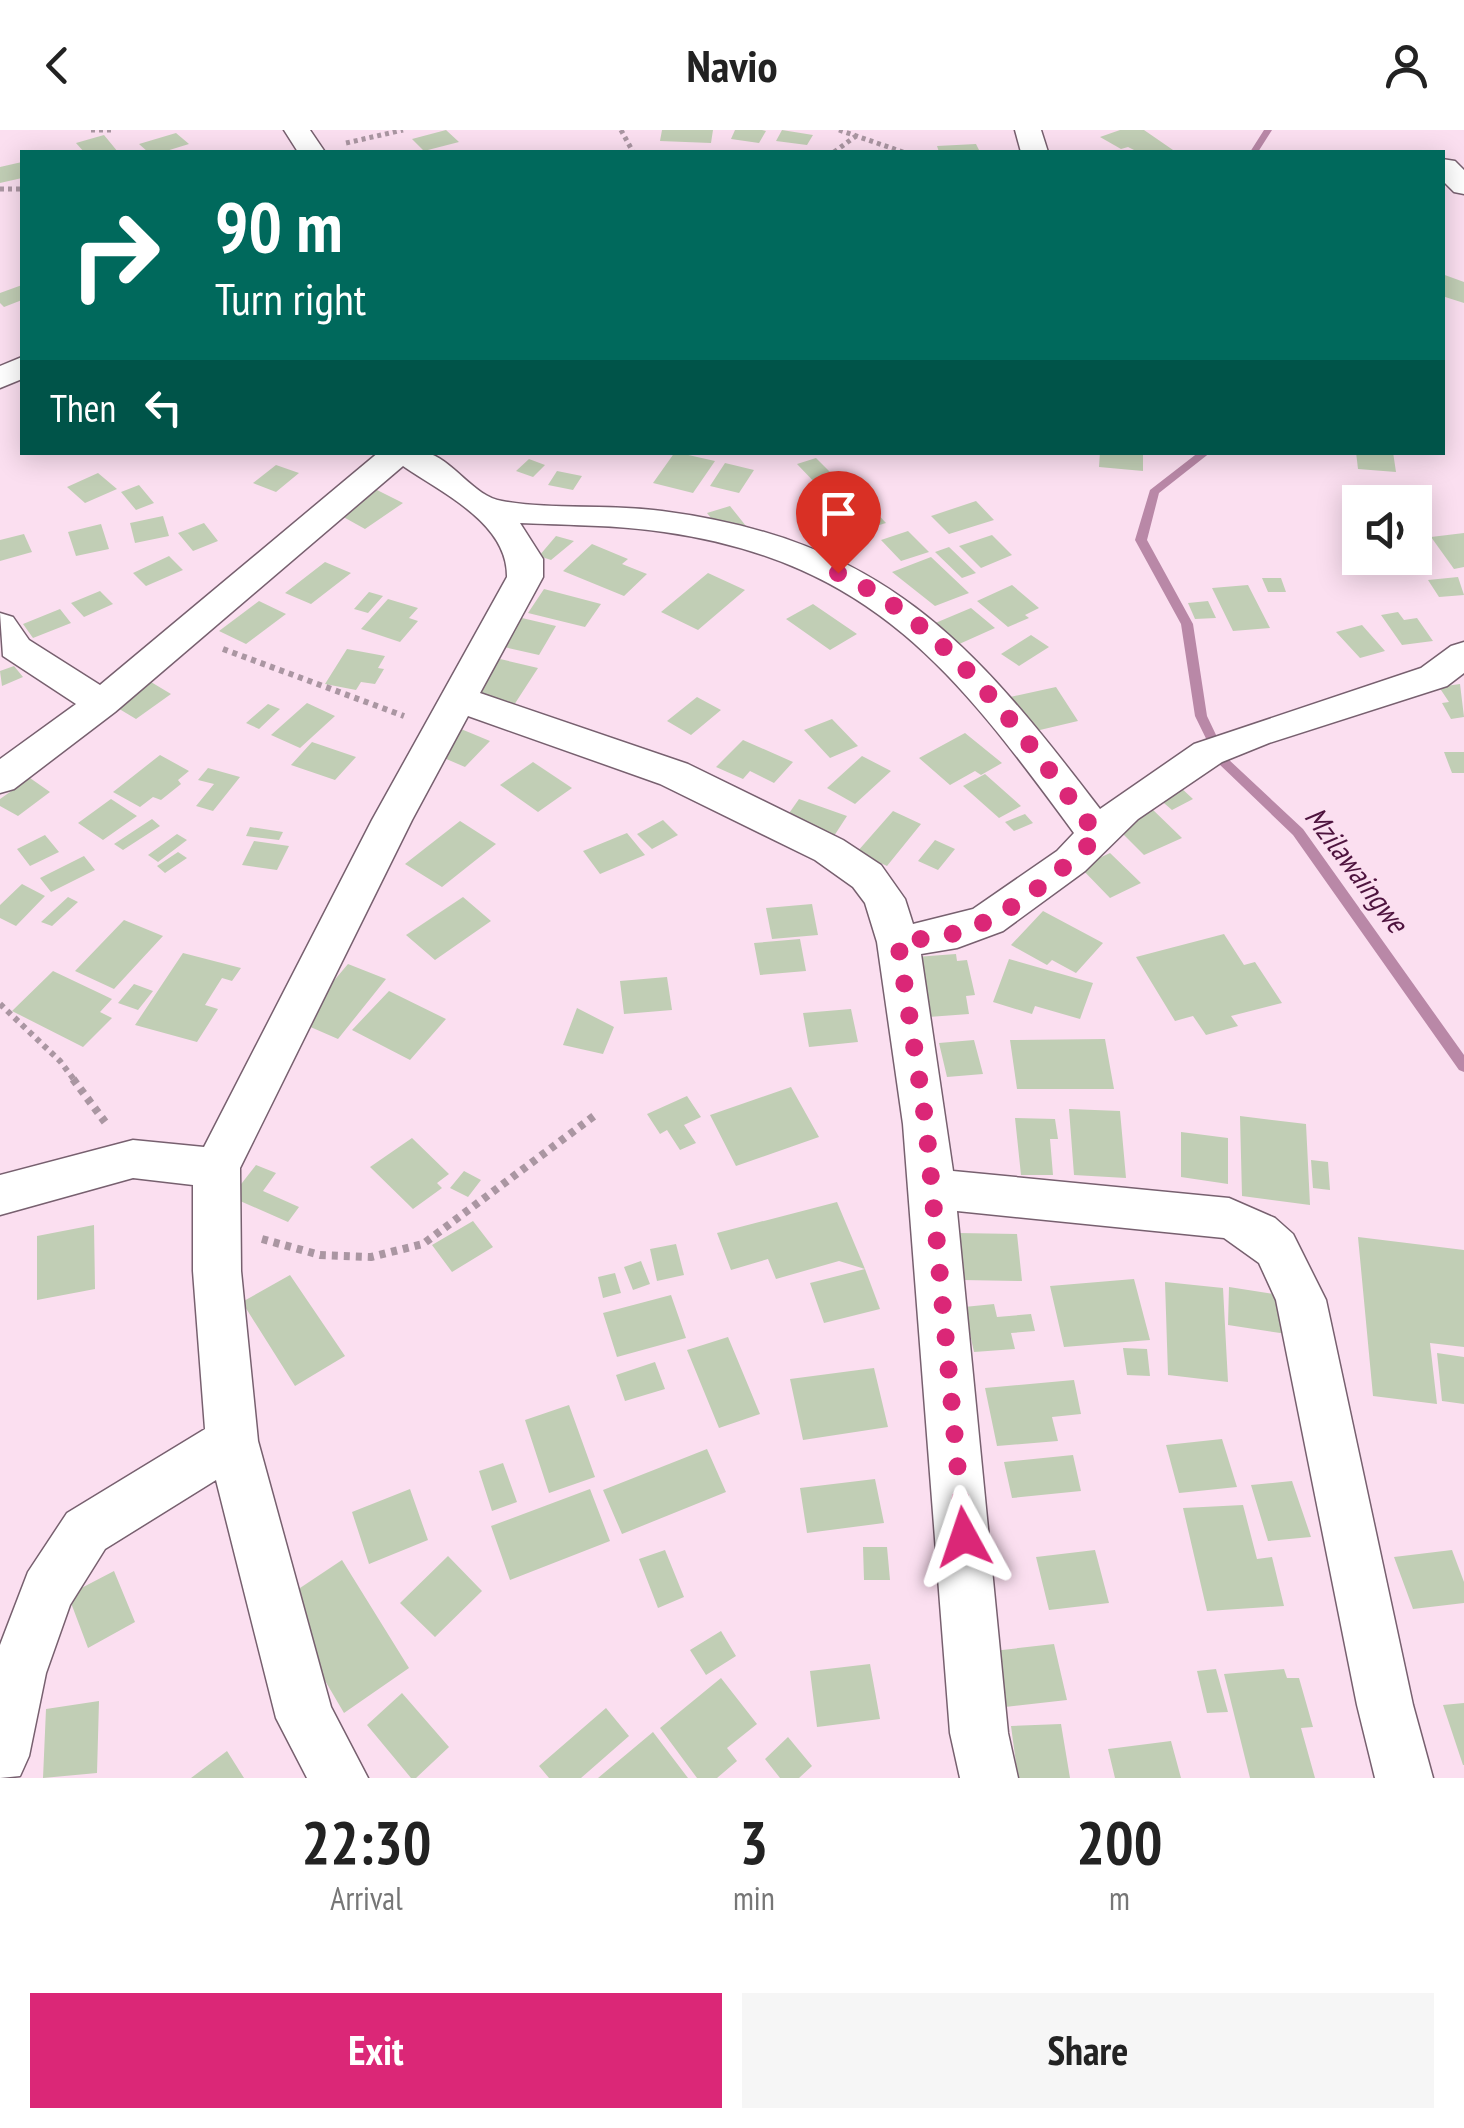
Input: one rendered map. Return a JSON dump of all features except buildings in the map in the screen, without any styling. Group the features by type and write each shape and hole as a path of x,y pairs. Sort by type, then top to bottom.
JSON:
{"street":[{"path":"0,779 102,703 398,455"},
{"path":"339,1778 305,1718 232,1441 214,1225 217,1168 392,820 527,569 521,546 490,511 406,455"},
{"path":"490,511 688,525 818,563 858,582 930,636 977,684 1098,836"},
{"path":"0,625 16,648 102,703"},
{"path":"898,942 956,932 988,920 1071,862 1124,809 1216,750 1434,678 1464,654"},
{"path":"451,714 637,760 829,850 866,876 884,900 898,942 932,1187 979,1733 989,1778"},
{"path":"0,1195 133,1159 217,1168"},
{"path":"932,1187 999,1198 1229,1218 1256,1229 1274,1243 1286,1261 1301,1300 1385,1705 1404,1778"},
{"path":"0,1756 18,1674 47,1591 86,1530 232,1441"}],"path":[{"path":"91,130 112,130"},
{"path":"319,150 403,130"},
{"path":"839,130 897,150"},
{"path":"837,150 856,136"},
{"path":"184,633 300,680 451,714"},
{"path":"0,1004 60,1062 133,1159"},
{"path":"214,1225 320,1255 371,1257 423,1244 594,1116"}],"waterway":[{"name":"Mzilawaingwe","path":"1255,150 1268,130"},
{"name":"Mzilawaingwe","path":"1202,455 1154,492 1141,540 1187,624 1201,716 1222,760 1298,832 1464,1066"}],"route":[{"path":"838,573 858,582 930,636 989,697 1098,836 1071,862 974,928 898,942 926,1124 964,1537"}]}
